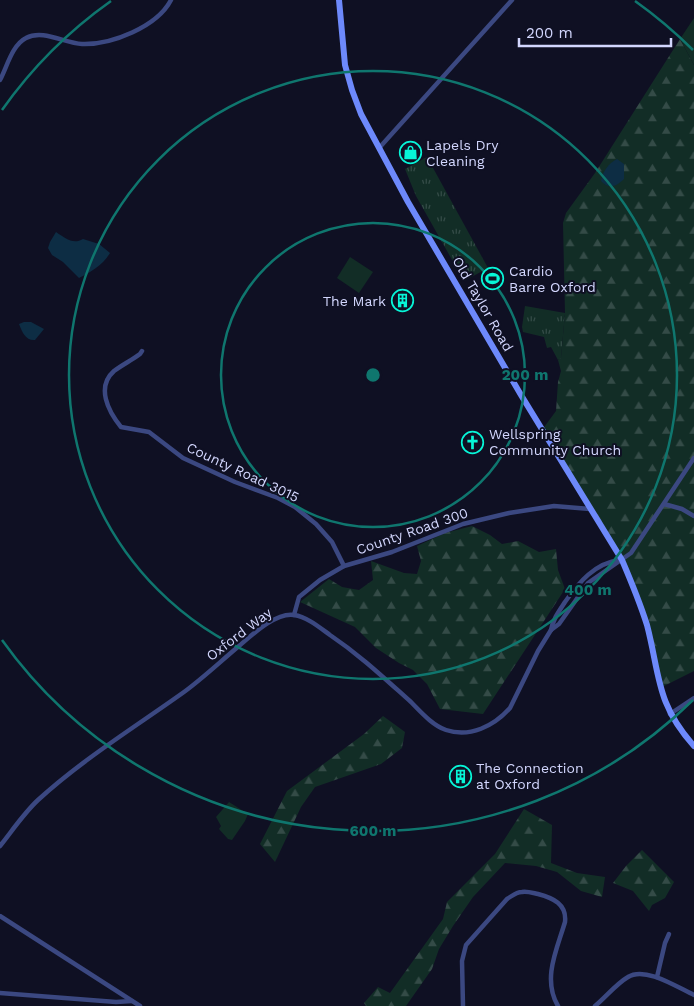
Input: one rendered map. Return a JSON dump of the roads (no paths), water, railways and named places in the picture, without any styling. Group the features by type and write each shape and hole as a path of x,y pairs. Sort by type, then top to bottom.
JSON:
{"street":[{"path":"0,80 16,48 26,38 39,35 82,44 103,41 138,29 155,20 171,0"},
{"name":"Old Taylor Road","path":"339,0 345,65 361,114 408,202 622,560 634,588 646,625 658,680 670,714 694,746"},
{"path":"380,147 512,0"},
{"name":"County Road 3015","path":"142,351 114,371 105,383 106,401 121,427 149,432 184,458 295,507 316,524 332,542 344,566"},
{"name":"Oxford Way","path":"0,846 37,801 74,769 186,690 274,619 287,614 314,623 365,660 438,727 448,731 464,733 487,727 503,716 510,708 538,651 551,630 559,624 588,583 631,553 694,458"},
{"path":"664,504 682,509 694,516"},
{"name":"County Road 300","path":"294,615 299,597 320,580 344,566 392,552 432,535 473,521 554,506 590,509"},
{"path":"670,714 694,698"},
{"path":"463,1006 462,961 466,945 507,899 515,893 523,891 553,898 560,904 564,912 565,922 551,970 550,980 554,1000 558,1006"},
{"path":"0,916 140,1006"},
{"path":"657,977 669,934"},
{"path":"595,1006 627,977 638,973 657,977 694,995"},
{"path":"0,993 116,1002 132,1001"}],"water":[{"path":"617,159 624,164 624,179 616,185 604,184 601,181 604,171"},
{"path":"56,232 72,241 83,239 99,244 110,253 100,265 79,278 63,262 52,255 48,248"},
{"path":"31,322 44,329 35,340 29,339 23,333 19,324"}],"place":[{"name":"Lapels Dry Cleaning","path":"410,153"},
{"name":"Cardio Barre Oxford","path":"493,279"},
{"name":"The Mark","path":"402,301"},
{"name":"Wellspring Community Church","path":"473,442"},
{"name":"The Connection at Oxford","path":"460,776"}]}
